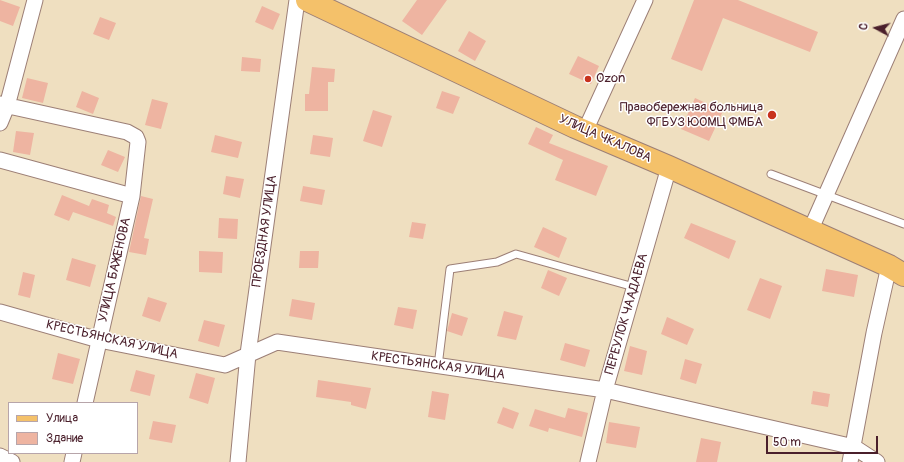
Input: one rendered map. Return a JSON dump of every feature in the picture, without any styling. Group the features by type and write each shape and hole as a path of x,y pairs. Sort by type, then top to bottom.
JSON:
{"main road":[{"name":"УЛИЦА ЧКАЛОВА","path":"306,0 585,131 669,167 896,271"}],"street":[{"path":"0,122 35,0"},
{"name":"ПРОЕЗДНАЯ УЛИЦА","path":"238,462 248,354 297,0"},
{"path":"585,131 645,0"},
{"path":"810,231 825,194 904,19"},
{"name":"УЛИЦА БАЖЕНОВА","path":"4,105 127,132 136,137 138,147 132,196 85,402"},
{"path":"0,160 132,196"},
{"name":"ПЕРЕУЛОК ЧААДАЕВА","path":"588,462 634,287 669,167"},
{"path":"850,462 854,447 874,332 896,271"},
{"name":"КРЕСТЬЯНСКАЯ УЛИЦА","path":"0,312 99,340 225,365 277,342 606,390 854,447 877,462"},
{"path":"0,456 12,462"}],"lane":[{"path":"771,174 904,224"},
{"path":"438,366 450,269 497,262 516,254 634,287"}],"building":[{"path":"0,0 20,7 13,26 0,21"},
{"path":"417,0 447,0 422,35 402,21"},
{"path":"694,0 738,0 818,32 810,52 723,18 702,71 671,59"},
{"path":"262,6 280,14 273,30 255,22"},
{"path":"100,17 116,23 109,40 93,34"},
{"path":"469,31 486,41 475,61 458,51"},
{"path":"578,56 599,66 591,84 569,74"},
{"path":"242,57 261,59 260,72 241,71"},
{"path":"312,67 335,69 334,82 328,82 328,111 305,111 305,94 309,94"},
{"path":"27,78 48,83 43,103 22,98"},
{"path":"82,91 99,98 93,114 76,107"},
{"path":"442,91 460,97 453,114 436,108"},
{"path":"695,98 723,111 709,141 681,129"},
{"path":"152,99 168,103 161,129 145,125"},
{"path":"373,110 392,116 382,147 363,141"},
{"path":"536,127 553,135 549,143 608,166 596,196 555,180 563,160 528,144"},
{"path":"16,131 34,133 30,155 13,152"},
{"path":"215,135 242,142 238,158 211,152"},
{"path":"313,135 333,138 330,157 310,154"},
{"path":"108,150 125,157 118,172 101,165"},
{"path":"226,176 244,179 240,198 223,194"},
{"path":"303,186 325,190 322,205 300,201"},
{"path":"62,195 89,206 92,199 109,205 107,213 116,217 113,226 73,212 69,221 54,215"},
{"path":"141,196 153,199 144,238 149,239 146,255 129,252"},
{"path":"219,218 238,219 237,239 218,238"},
{"path":"412,222 426,224 423,239 409,237"},
{"path":"691,223 736,241 729,259 684,238"},
{"path":"543,227 567,238 559,258 534,247"},
{"path":"199,251 223,252 222,273 199,272"},
{"path":"300,251 319,251 318,268 299,268"},
{"path":"72,258 96,265 90,287 66,280"},
{"path":"826,269 858,275 854,297 822,291"},
{"path":"548,270 567,278 559,296 541,288"},
{"path":"23,272 35,275 30,298 18,295"},
{"path":"760,278 782,286 770,319 747,310"},
{"path":"148,297 167,303 160,322 142,316"},
{"path":"292,299 315,303 312,320 289,316"},
{"path":"398,307 417,310 413,329 394,325"},
{"path":"504,311 523,316 516,340 497,336"},
{"path":"452,313 468,318 462,336 447,331"},
{"path":"667,317 694,329 687,345 661,334"},
{"path":"204,320 225,325 219,347 198,341"},
{"path":"565,343 590,350 585,367 560,360"},
{"path":"630,346 647,351 642,375 624,371"},
{"path":"58,353 80,359 73,384 52,379"},
{"path":"685,359 702,364 696,384 680,379"},
{"path":"136,370 155,375 150,396 130,391"},
{"path":"196,373 215,378 208,404 189,398"},
{"path":"318,380 371,388 366,409 351,405 351,402 316,397"},
{"path":"432,391 449,394 445,420 428,417"},
{"path":"813,391 830,394 828,407 811,404"},
{"path":"503,407 519,413 513,429 497,423"},
{"path":"568,408 588,413 582,437 549,428 548,432 529,426 535,409 565,418"},
{"path":"153,421 176,425 172,443 149,439"},
{"path":"609,422 640,427 636,448 606,443"},
{"path":"701,438 721,442 717,462 696,462"}],"place":[{"name":"Ozon","path":"588,79"},
{"name":"Правобережная больница ФГБУЗ ЮОМЦ ФМБА","path":"772,115"}]}
